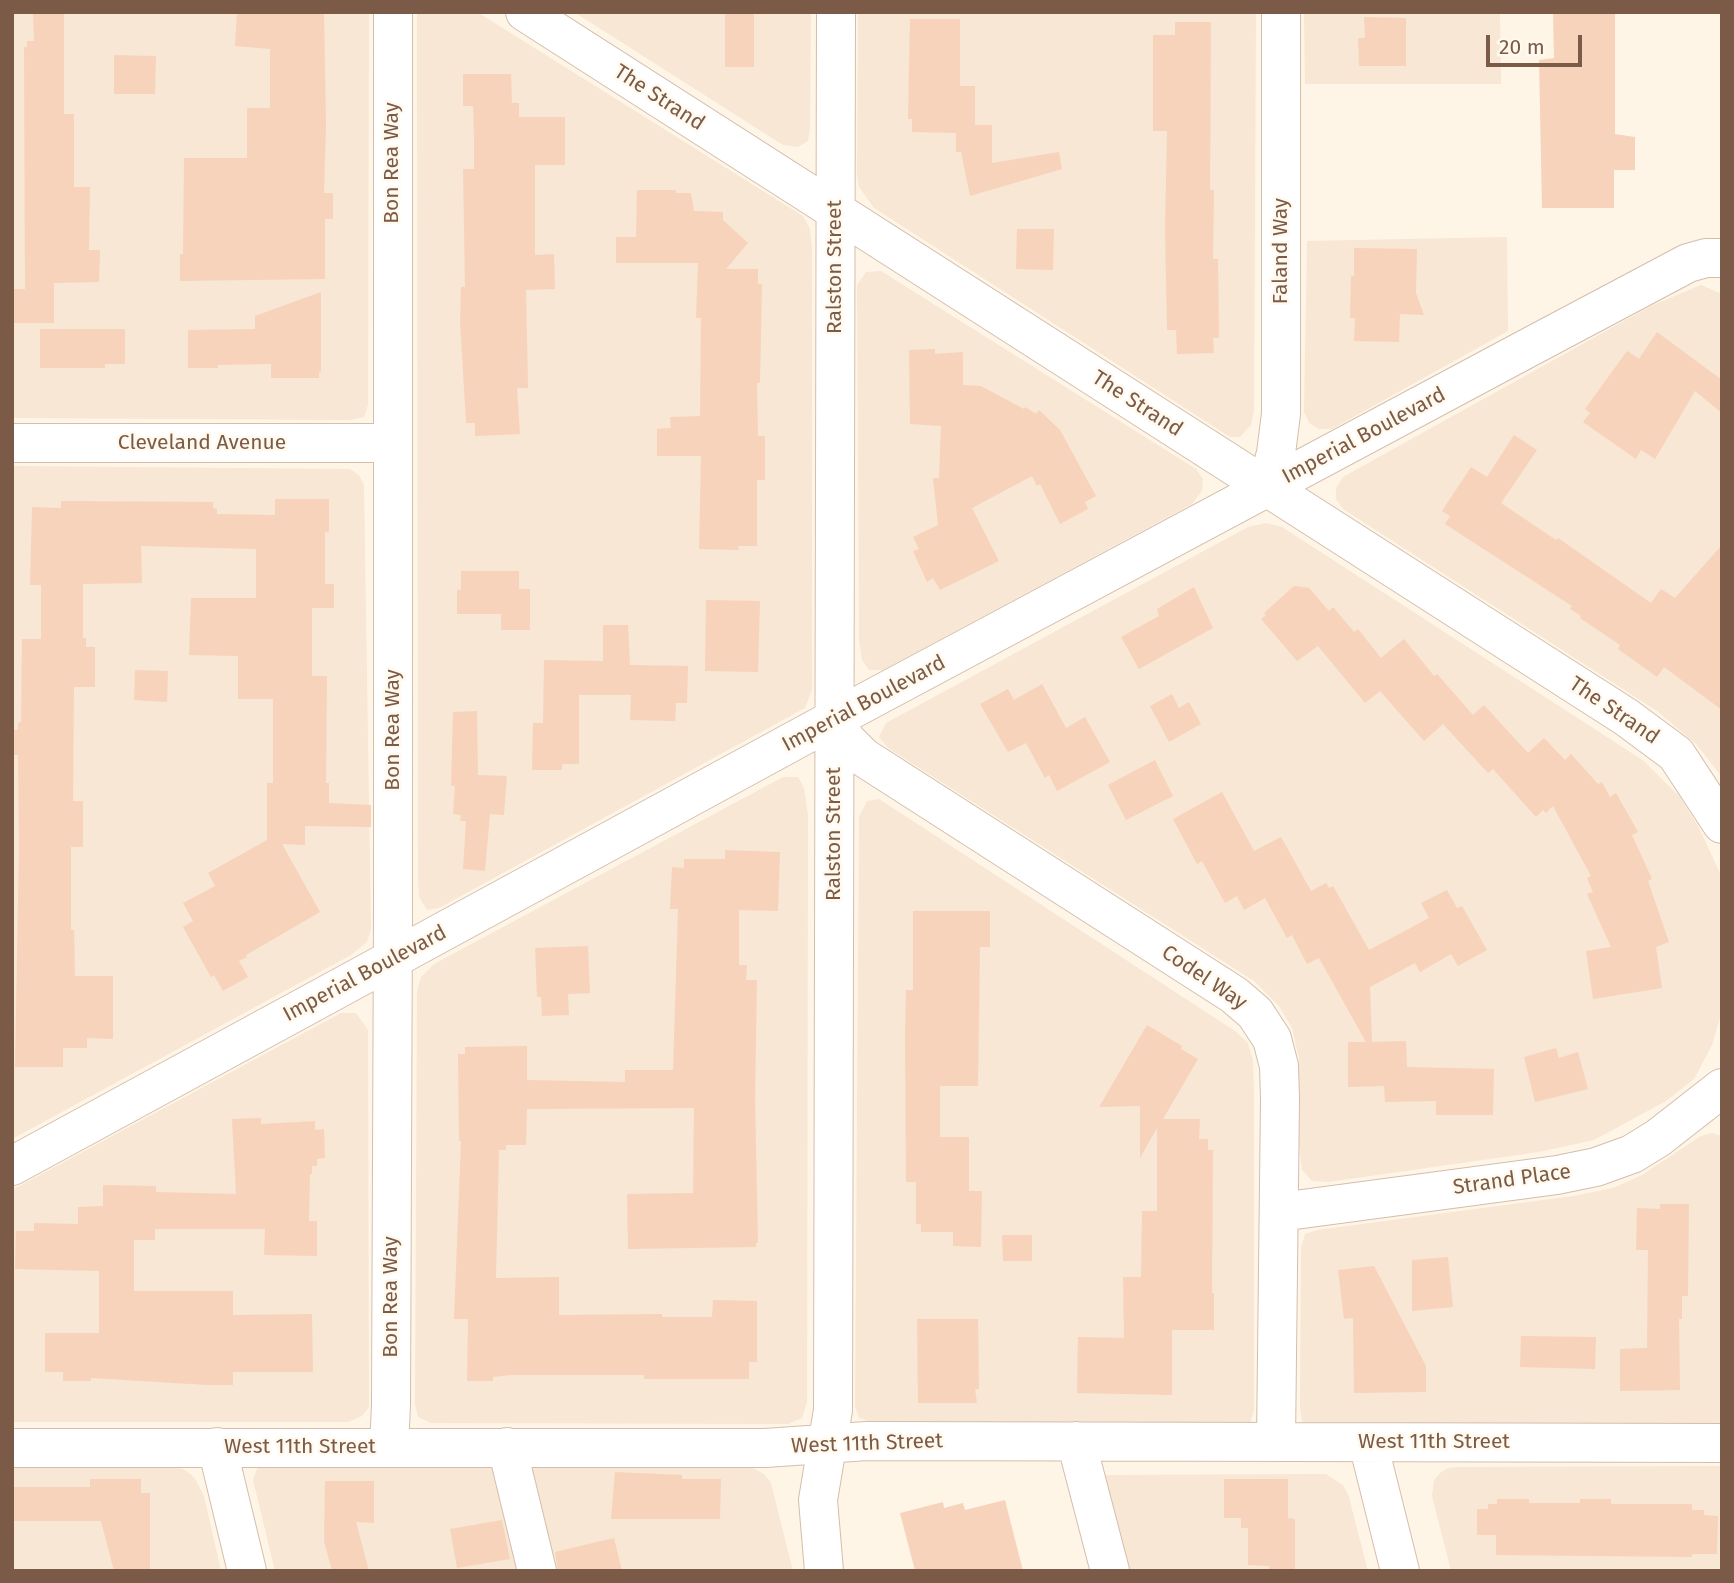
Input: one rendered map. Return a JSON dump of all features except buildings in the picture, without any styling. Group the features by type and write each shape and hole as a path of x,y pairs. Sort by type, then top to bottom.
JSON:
{"street":[{"name":"Bon Rea Way","path":"389,1447 393,12"},
{"name":"The Strand","path":"525,12 1626,717 1676,754 1722,824"},
{"name":"Ralston Street","path":"824,1571 818,1500 833,1410 836,12"},
{"name":"Faland Way","path":"1267,488 1276,453 1281,414 1282,12"},
{"name":"Imperial Boulevard","path":"12,1166 835,719 1688,263 1706,258 1722,258"},
{"name":"Cleveland Avenue","path":"12,443 392,443"},
{"name":"Codel Way","path":"835,719 846,740 863,757 1234,995 1255,1013 1272,1039 1279,1066 1280,1212 1276,1441"},
{"name":"Strand Place","path":"1280,1212 1557,1175 1596,1167 1632,1154 1722,1088"},
{"name":"West 11th Street","path":"12,1448 765,1448 867,1441 1722,1443"},
{"path":"1076,1441 1110,1571"},
{"path":"1368,1443 1400,1571"},
{"path":"217,1447 247,1571"},
{"path":"507,1447 537,1571"}],"shaded area":[{"path":"12,12 369,12 368,405 364,417 350,420 12,418"},
{"path":"417,12 477,12 803,216 810,229 812,248 812,690 805,708 439,908 427,910 419,897 418,879"},
{"path":"574,12 811,12 808,141 798,147 783,145"},
{"path":"858,12 1256,12 1254,410 1251,425 1240,437 1230,437 874,208 859,187 857,175"},
{"path":"1304,12 1500,12 1501,84 1305,84"},
{"path":"1507,237 1508,331 1332,429 1319,429 1309,423 1304,412 1307,241"},
{"path":"881,271 1196,469 1203,479 1202,491 1192,504 883,670 869,670 862,660 859,640 857,285 866,272"},
{"path":"1701,285 1722,294 1722,777 1696,744 1657,711 1343,509 1336,499 1336,488 1343,477 1651,306"},
{"path":"12,466 350,469 359,475 364,485 371,929 367,942 351,955 12,1139"},
{"path":"1266,523 1282,527 1644,761 1680,797 1699,828 1720,873 1722,1011 1712,1045 1694,1079 1666,1101 1594,1140 1539,1152 1328,1182 1312,1181 1302,1170 1299,1145 1299,1058 1292,1028 1279,1006 1254,981 888,748 879,737 886,723 1248,527"},
{"path":"783,777 798,777 804,788 808,815 807,1402 802,1418 788,1424 431,1423 418,1417 415,1404 417,992 421,977 434,964"},
{"path":"879,799 1235,1031 1248,1043 1253,1061 1254,1091 1254,1411 1250,1423 871,1422 859,1418 855,1406 859,817 867,801"},
{"path":"341,1013 356,1013 368,1030 369,1407 362,1416 348,1422 12,1422 12,1190"},
{"path":"1712,1133 1722,1136 1722,1422 1710,1428 1315,1426 1302,1422 1301,1248 1305,1234 1317,1230 1573,1196 1613,1188 1642,1175 1701,1136"},
{"path":"163,1464 183,1469 194,1477 204,1496 221,1571 12,1571 12,1465"},
{"path":"747,1465 764,1474 771,1483 793,1571 275,1571 253,1480 258,1466"},
{"path":"1722,1466 1722,1571 1451,1571 1432,1496 1434,1480 1448,1468"},
{"path":"1326,1474 1343,1485 1348,1494 1368,1571 1127,1571 1103,1475"}]}
